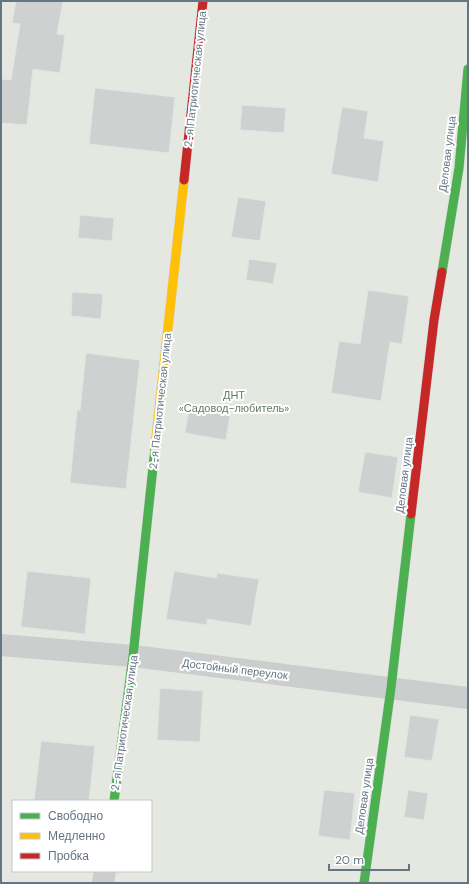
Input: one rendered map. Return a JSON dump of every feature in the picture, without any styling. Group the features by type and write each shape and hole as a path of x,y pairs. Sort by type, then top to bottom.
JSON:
{"street":[{"name":"2-я Патриотическая улица","path":"114,800 133,656 203,1"},
{"name":"Деловая улица","path":"364,883 390,688 434,320 459,168 468,69"},
{"name":"Достойный переулок","path":"1,645 133,656 468,698"},
{"path":"103,883 105,872"}],"green space":[{"name":"ДНТ «Садовод-любитель»","path":"1,1 468,1 468,883 1,883"}],"building":[{"path":"16,1 63,1 57,34 65,35 60,73 33,69 27,125 1,123 1,79 11,80 20,24 12,23"},
{"path":"95,88 175,97 169,153 89,144"},
{"path":"242,105 286,108 284,133 240,130"},
{"path":"342,107 368,111 364,138 384,141 378,182 331,174"},
{"path":"238,197 266,201 260,241 231,237"},
{"path":"80,215 114,218 112,241 78,238"},
{"path":"249,259 277,263 273,284 246,280"},
{"path":"368,290 409,296 402,344 390,342 381,401 331,393 339,341 360,344"},
{"path":"72,292 103,294 101,319 71,316"},
{"path":"86,353 140,360 126,489 70,483 77,410 80,410"},
{"path":"189,409 230,415 226,440 185,433"},
{"path":"365,452 398,457 392,498 358,492"},
{"path":"27,571 91,578 85,634 21,627"},
{"path":"174,571 216,578 217,573 259,579 251,626 207,619 207,625 166,619"},
{"path":"160,688 203,691 200,742 157,740"},
{"path":"410,715 439,719 432,761 404,757"},
{"path":"41,741 95,746 89,800 34,800"},
{"path":"324,790 355,793 350,840 318,836"},
{"path":"408,790 428,793 424,820 404,817"}],"traffic: fast":[{"path":"442,272 459,168 468,69"},
{"path":"114,800 133,656 155,448"},
{"path":"364,883 391,688 411,514"}],"traffic: slow":[{"path":"155,448 184,180"}],"traffic: jam":[{"path":"184,180 203,1"},
{"path":"411,514 434,320 442,272"}]}
